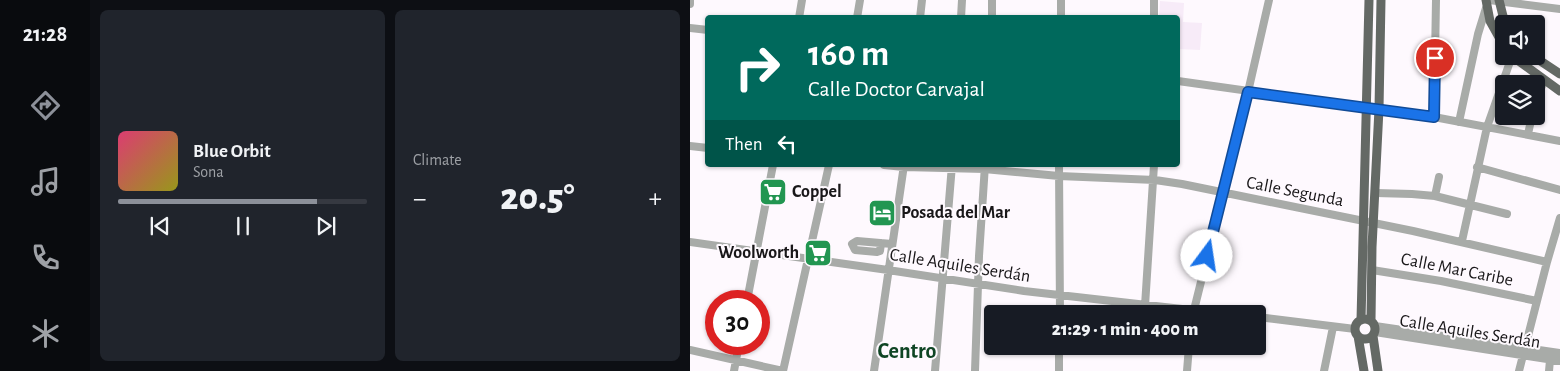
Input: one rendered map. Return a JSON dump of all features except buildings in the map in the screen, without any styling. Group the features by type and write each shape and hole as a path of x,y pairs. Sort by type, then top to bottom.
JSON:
{"main road":[{"path":"1361,320 1369,0"},
{"path":"1378,371 1373,329 1372,270 1379,109 1381,0"},
{"path":"1499,1 1503,15"},
{"path":"1487,3 1495,32"},
{"path":"1545,64 1560,74"},
{"path":"1524,65 1537,75"},
{"path":"1545,81 1560,91"},
{"path":"1364,371 1356,333 1356,323 1364,319 1373,329"},
{"path":"1356,333 1364,339 1373,329"}],"street":[{"path":"800,15 802,0"},
{"path":"858,15 860,0"},
{"path":"920,15 922,0"},
{"path":"960,15 962,0"},
{"path":"992,0 992,15"},
{"path":"1060,15 1061,0"},
{"path":"1154,0 1154,15"},
{"path":"1195,305 1269,0"},
{"path":"1434,117 1436,0"},
{"path":"1459,122 1478,34 1487,3 1499,1 1560,9"},
{"path":"690,28 705,30"},
{"path":"1462,241 1487,128 1509,65"},
{"path":"1180,81 1434,117 1560,141"},
{"path":"1528,134 1530,125"},
{"path":"690,146 705,148"},
{"path":"749,290 773,167"},
{"path":"690,350 783,371 829,167"},
{"path":"874,371 904,167"},
{"path":"936,371 952,167"},
{"name":"Calle Segunda","path":"952,167 984,167 1059,176 1155,180 1364,220 1374,224 1462,241 1547,262"},
{"path":"975,371 984,167"},
{"path":"1059,167 1060,305"},
{"path":"1145,305 1155,180 1154,167"},
{"path":"1478,167 1560,190"},
{"path":"1434,196 1439,177"},
{"path":"1376,193 1434,196 1507,214"},
{"path":"1519,371 1560,218"},
{"name":"Calle Aquiles Serdán","path":"690,242 1024,291 1137,305"},
{"path":"881,243 892,244"},
{"name":"Calle Mar Caribe","path":"1372,270 1537,301"},
{"path":"1266,318 1334,327 1356,333"},
{"path":"1324,371 1334,327"},
{"name":"Calle Aquiles Serdán","path":"1373,329 1524,352 1560,353"},
{"name":"Calle Aquiles Serdán","path":"1524,352 1560,361"},
{"path":"734,371 737,355"},
{"path":"1059,355 1059,371"},
{"path":"1187,371 1188,355"},
{"path":"1550,360 1550,371"}],"shaded area":[{"path":"1160,1 1184,3 1183,22 1202,23 1200,50 1180,49 1180,15 1159,15"}],"place":[{"name":"Coppel","path":"773,192"},
{"name":"Posada del Mar","path":"882,213"},
{"name":"Woolworth","path":"818,253"}],"district":[{"name":"Centro","path":"907,351"}],"route":[{"path":"1207,256 1248,92 1434,117 1435,58"}]}
